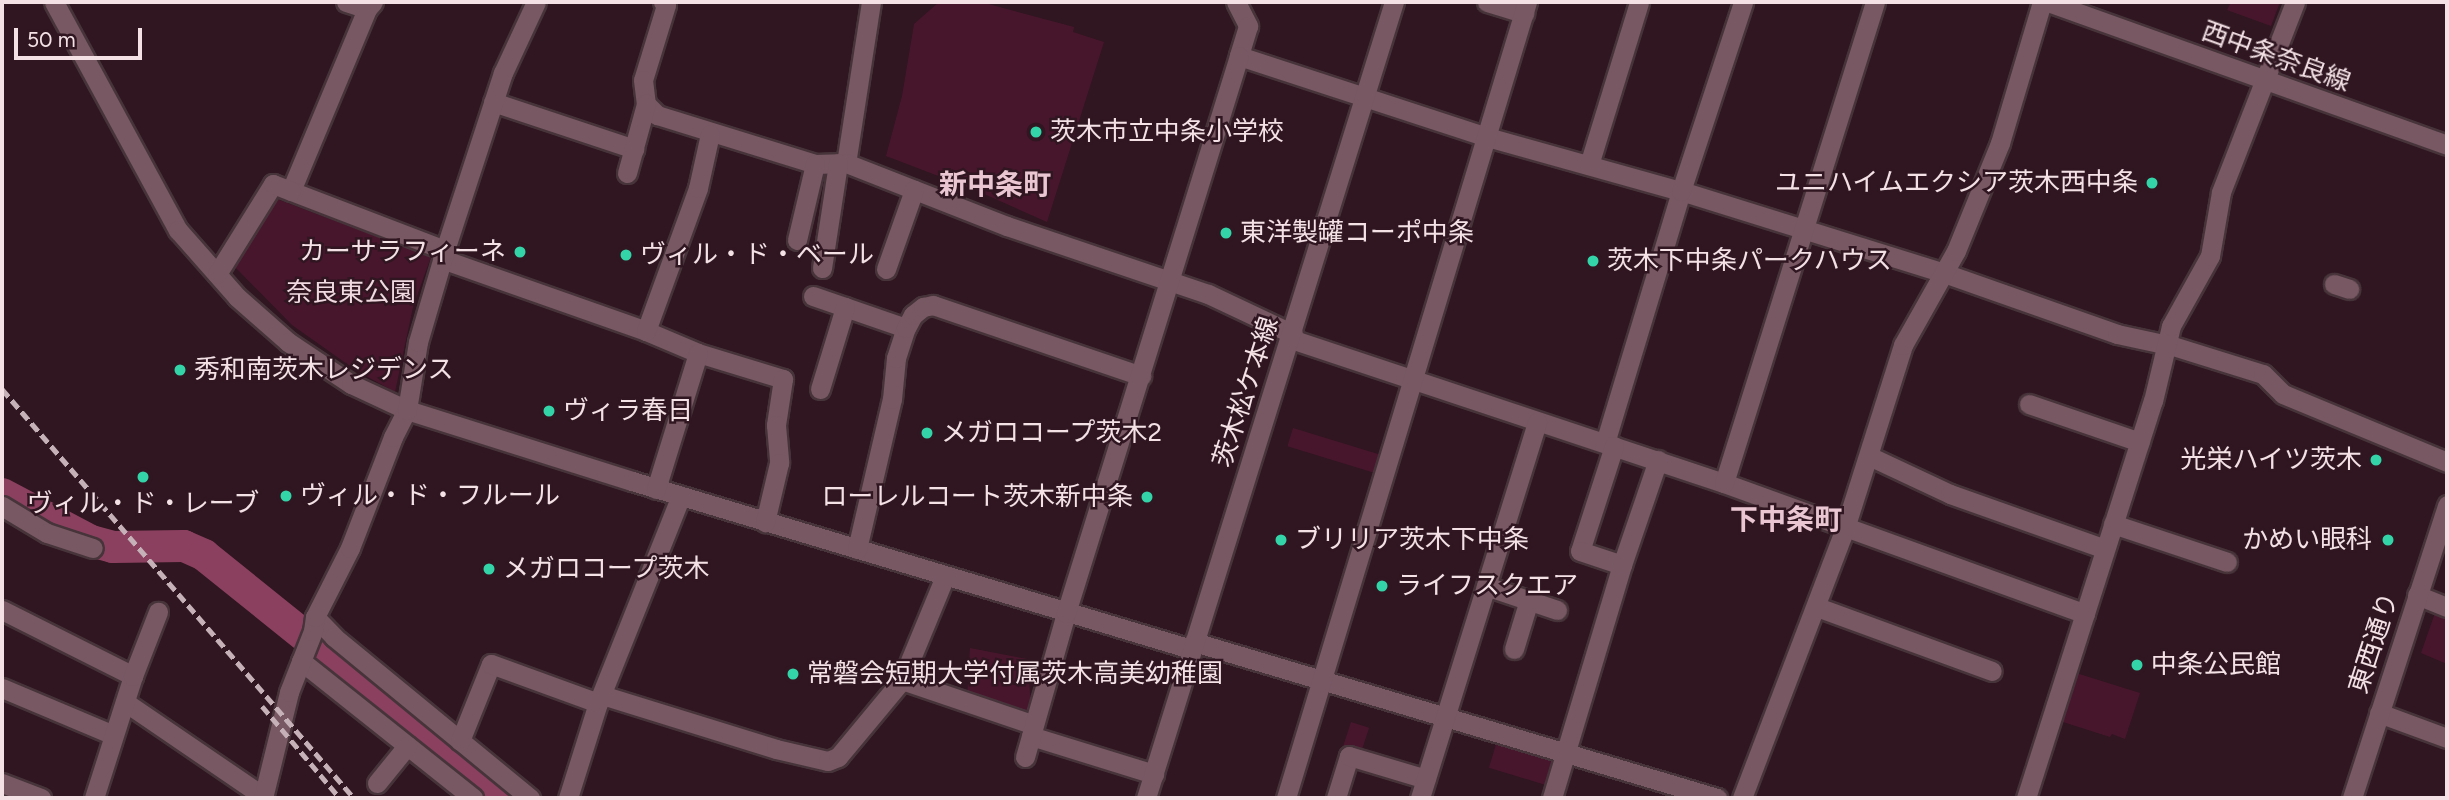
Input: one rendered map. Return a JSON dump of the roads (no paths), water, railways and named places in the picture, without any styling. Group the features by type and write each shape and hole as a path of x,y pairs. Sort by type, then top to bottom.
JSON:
{"street":[{"path":"54,2 178,230 237,297 288,342 351,383 407,410 656,489 1066,613 1193,645 1717,798"},
{"path":"291,191 370,5 346,2"},
{"path":"125,702 263,797 289,692 314,624 350,548 393,437 407,410 418,342 443,254 503,73 536,2"},
{"path":"627,173 646,104 643,80 666,5 663,2"},
{"path":"822,268 871,2"},
{"path":"1025,757 1066,613 1248,26 1236,2"},
{"name":"茨木松ケ本線","path":"1146,798 1292,337 1394,2"},
{"path":"1286,798 1526,7 1488,2"},
{"path":"1588,165 1639,2"},
{"path":"1622,565 1580,551 1681,191 1743,2"},
{"path":"1724,483 1875,2"},
{"path":"1742,798 1817,607 1903,345 1944,273 2000,144 2042,2"},
{"name":"西中条奈良線","path":"2048,2 2263,82 2447,145"},
{"path":"2026,798 2153,401 2164,346 2171,326 2210,256 2221,192 2295,2"},
{"path":"1239,56 1487,137 1681,191 1944,273 2117,334 2174,346 2263,374 2283,394 2447,462"},
{"path":"493,102 634,149"},
{"path":"646,104 657,115 710,134 815,164 842,163 1007,226 1208,294 1292,337 1724,483 2085,614"},
{"path":"646,331 698,188 710,134"},
{"path":"797,240 815,164"},
{"path":"217,274 273,184 443,254 698,353 783,379 776,425 779,463 765,522"},
{"path":"886,269 914,190"},
{"path":"813,296 906,328"},
{"path":"858,550 892,399 896,358 906,328 913,315 923,307 933,305 1140,376"},
{"path":"820,389 845,307"},
{"path":"656,489 698,353"},
{"path":"2029,404 2140,442"},
{"path":"1335,798 1349,756 1423,789 1537,422"},
{"path":"1868,456 1950,494 2105,549"},
{"path":"1552,798 1622,565 1658,460"},
{"path":"568,798 600,699 681,496"},
{"name":"東西通り","path":"2352,798 2447,505"},
{"path":"2,506 47,533 93,548"},
{"path":"2113,524 2227,562"},
{"path":"460,741 491,664 600,699 828,761 838,757 902,680 945,576"},
{"path":"1486,586 1557,610"},
{"path":"2417,595 2447,607"},
{"path":"1514,649 1529,600"},
{"path":"1817,607 1992,671"},
{"path":"2,610 133,676"},
{"path":"94,798 133,676 159,612"},
{"path":"314,624 334,637 530,798"},
{"path":"301,661 465,796"},
{"path":"902,680 1154,774"},
{"path":"2,688 114,735"},
{"path":"2379,712 2447,738"},
{"path":"377,783 407,746"},
{"path":"2,783 41,798"}],"waterway":[{"path":"2,494 91,541 113,547 184,546 204,555 506,798"}],"railway":[{"path":"2,389 354,798"},
{"path":"262,706 339,797"}],"place":[{"name":"茨木市立中条小学校","path":"1036,132"},
{"name":"ユニハイムエクシア茨木西中条","path":"2152,183"},
{"name":"東洋製罐コーポ中条","path":"1226,233"},
{"name":"カーサラフィーネ","path":"520,252"},
{"name":"ヴィル・ド・ベール","path":"626,255"},
{"name":"茨木下中条パークハウス","path":"1593,261"},
{"name":"秀和南茨木レジデンス","path":"180,370"},
{"name":"ヴィラ春日","path":"549,411"},
{"name":"メガロコープ茨木2","path":"927,433"},
{"name":"光栄ハイツ茨木","path":"2376,460"},
{"name":"ヴィル・ド・レーブ","path":"143,477"},
{"name":"ヴィル・ド・フルール","path":"286,496"},
{"name":"ローレルコート茨木新中条","path":"1147,497"},
{"name":"ブリリア茨木下中条","path":"1281,540"},
{"name":"かめい眼科","path":"2388,540"},
{"name":"メガロコープ茨木","path":"489,569"},
{"name":"ライフスクエア","path":"1382,586"},
{"name":"中条公民館","path":"2137,665"},
{"name":"常磐会短期大学付属茨木高美幼稚園","path":"793,674"}],"district":[{"name":"新中条町","path":"995,184"},
{"name":"下中条町","path":"1786,519"}],"park label":[{"name":"奈良東公園","path":"351,293"}]}
